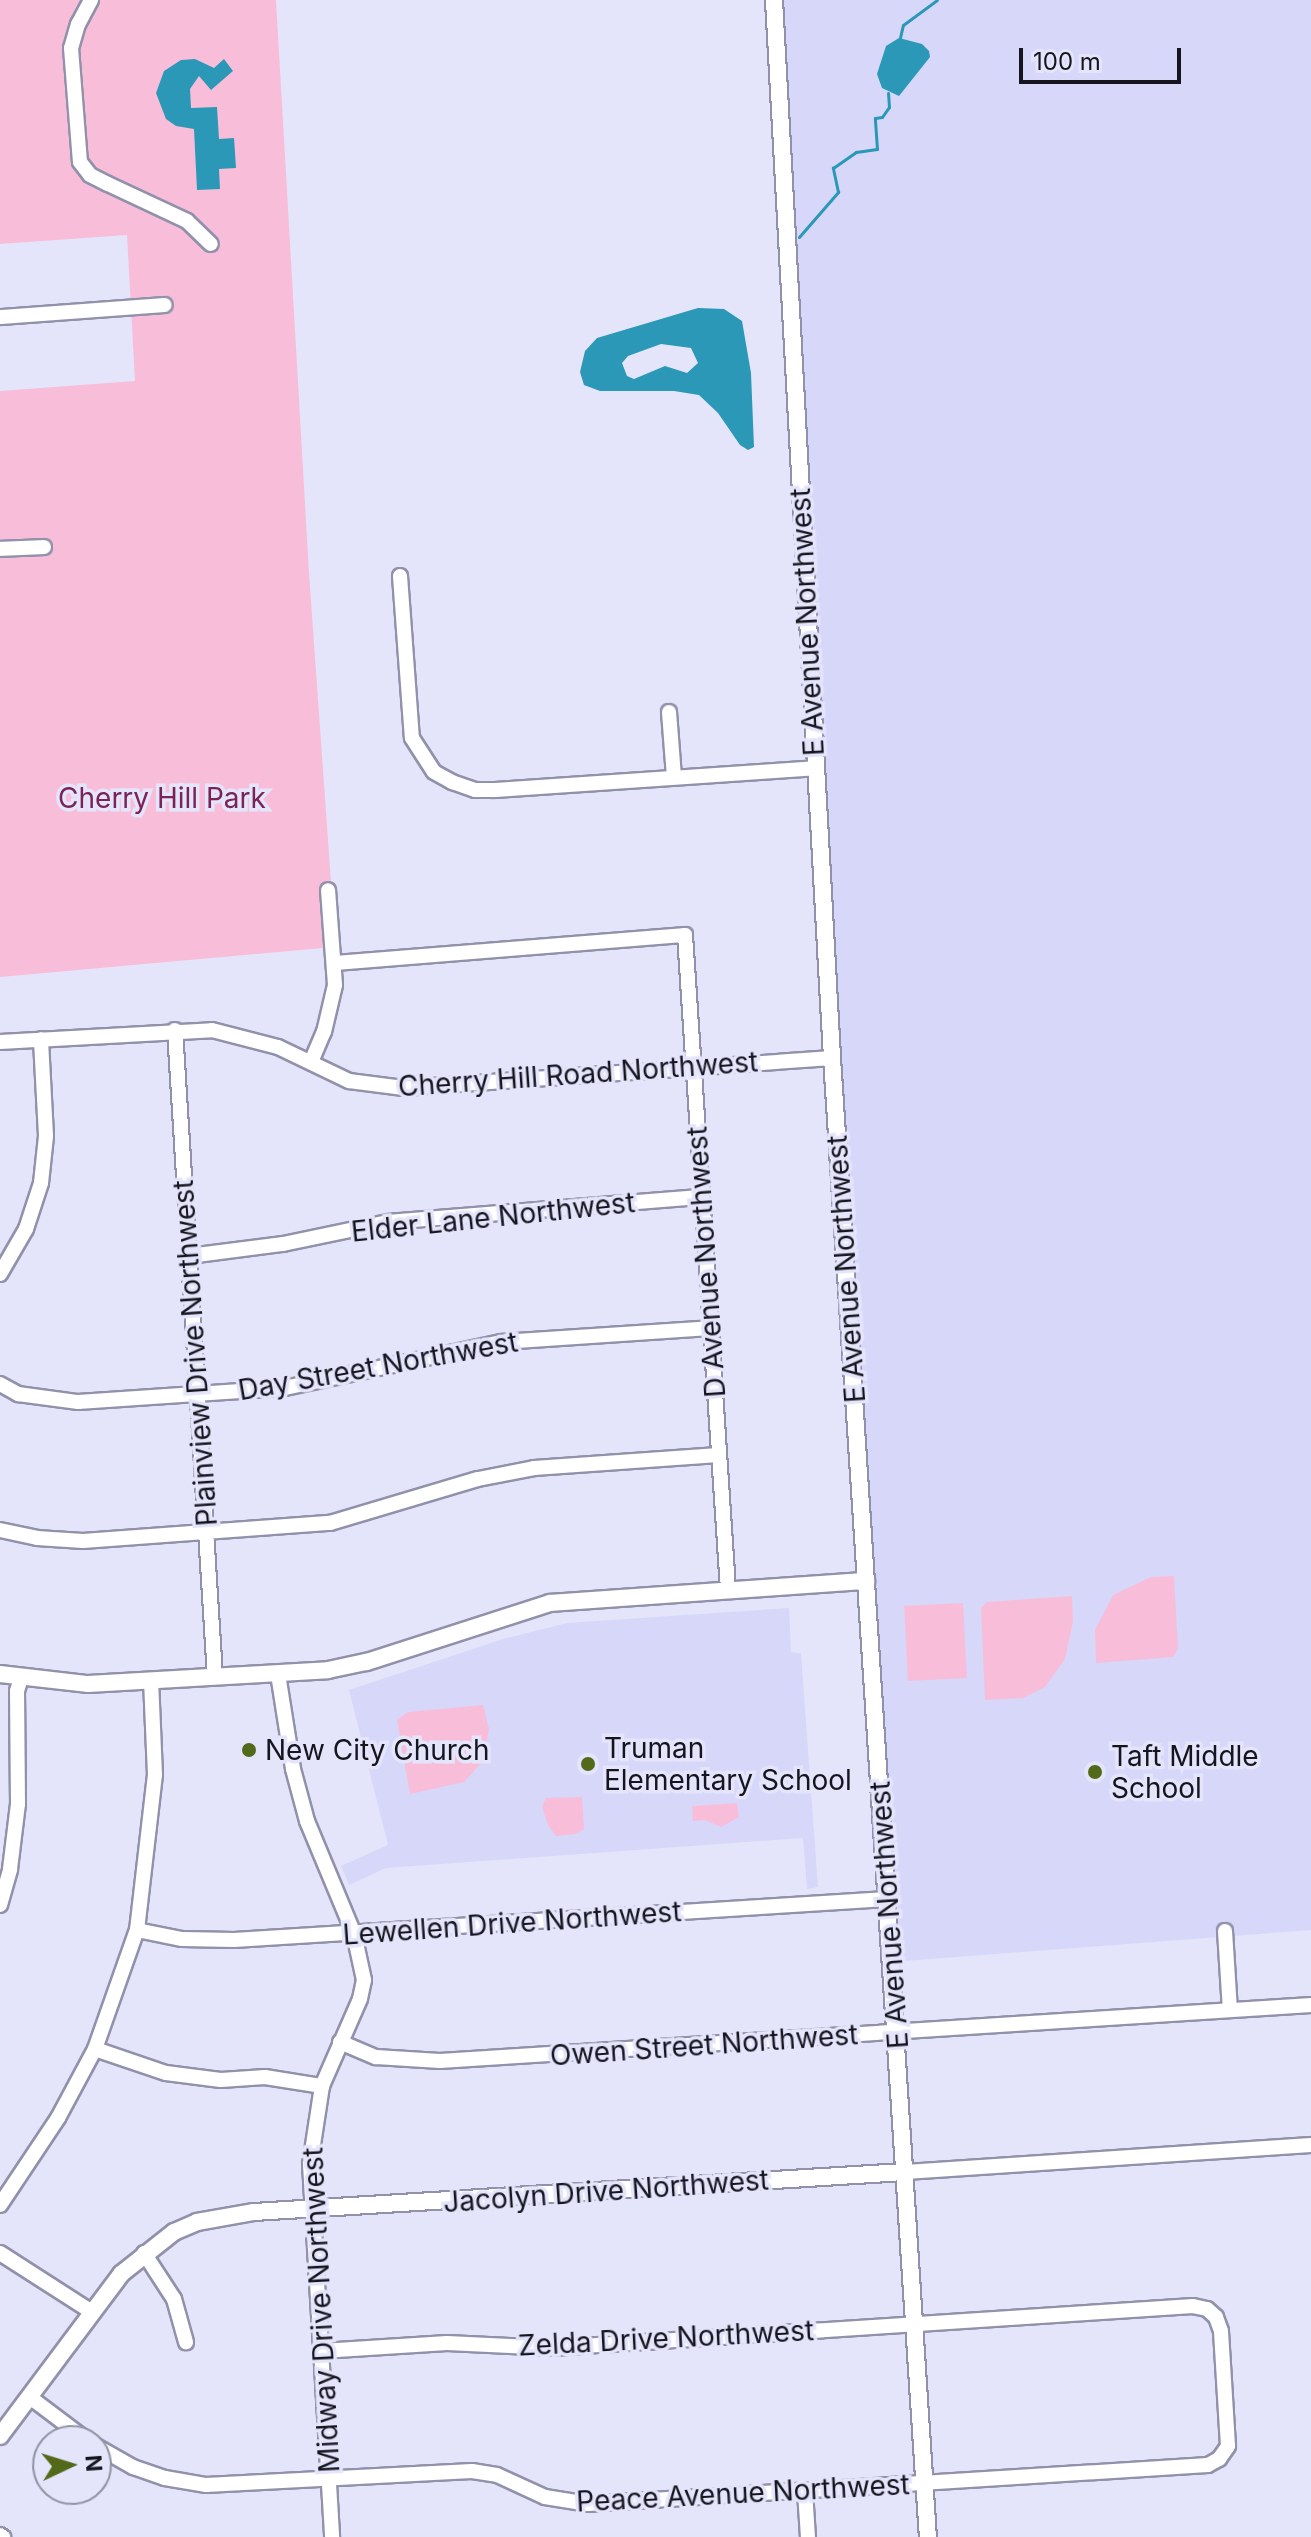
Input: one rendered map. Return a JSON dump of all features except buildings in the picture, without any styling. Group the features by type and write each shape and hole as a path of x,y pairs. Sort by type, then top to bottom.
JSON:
{"street":[{"path":"91,0 78,24 71,48 80,162 90,175 187,221 211,244"},
{"name":"E Avenue Northwest","path":"774,0 832,1058 928,2537"},
{"path":"0,317 165,305"},
{"path":"0,549 44,547"},
{"path":"400,576 410,729 420,755 434,772 475,790 815,768"},
{"path":"669,712 674,777"},
{"path":"311,1062 331,1008 336,963 328,890"},
{"name":"D Avenue Northwest","path":"336,963 685,935 728,1589"},
{"name":"Plainview Drive Northwest","path":"175,1030 215,1677"},
{"name":"Cherry Hill Road Northwest","path":"0,1042 212,1030 252,1038 349,1081 404,1088 832,1058"},
{"path":"0,1274 26,1229 41,1183 46,1136 41,1039"},
{"name":"Elder Lane Northwest","path":"189,1256 283,1244 388,1222 702,1197"},
{"name":"Day Street Northwest","path":"0,1384 18,1394 78,1402 198,1395 285,1388 501,1342 711,1328"},
{"path":"0,1530 37,1538 83,1541 330,1523 478,1479 534,1468 719,1455"},
{"path":"0,1674 88,1684 278,1674 367,1662 550,1603 866,1581"},
{"name":"Midway Drive Northwest","path":"278,1674 293,1769 307,1821 354,1934 364,1980 360,1999 322,2086 310,2164 332,2537"},
{"path":"0,1905 10,1869 18,1804 17,1691 21,1678"},
{"path":"0,2205 58,2118 95,2049 137,1930 155,1775 151,1681"},
{"name":"Lewellen Drive Northwest","path":"137,1930 209,1941 887,1899"},
{"path":"1225,1931 1230,2010"},
{"name":"Owen Street Northwest","path":"340,2042 376,2057 429,2062 1311,2005"},
{"path":"95,2049 166,2073 221,2080 265,2077 322,2086"},
{"name":"Jacolyn Drive Northwest","path":"0,2436 121,2274 174,2232 197,2222 236,2214 1311,2145"},
{"path":"0,2253 92,2312"},
{"path":"144,2253 174,2299 186,2342"},
{"name":"Zelda Drive Northwest","path":"321,2351 447,2343 557,2348 1193,2306 1207,2309 1216,2317 1221,2331"},
{"name":"Peace Avenue Northwest","path":"112,2455 133,2467 165,2478 206,2485 329,2481 472,2471 497,2475 545,2497 588,2504 1208,2465 1219,2459 1228,2446 1221,2331"},
{"path":"31,2398 67,2425"},
{"path":"805,2491 808,2537"}],"shaded area":[{"path":"774,0 1311,0 1311,1930 891,1962"},
{"name":"Truman Elementary School","path":"789,1608 791,1652 801,1653 818,1887 807,1889 803,1838 386,1868 349,1885 341,1866 388,1845 349,1690 503,1639 567,1623"}],"green space":[{"name":"Cherry Hill Park","path":"0,0 276,0 309,573 331,882 321,885 323,948 0,977 0,391 135,381 127,235 0,244"},
{"path":"1174,1576 1178,1649 1173,1657 1096,1663 1095,1630 1113,1595 1151,1577"},
{"path":"1072,1596 1073,1622 1065,1659 1045,1687 1023,1698 985,1700 981,1608 987,1602"},
{"path":"963,1603 967,1678 908,1681 904,1606"},
{"path":"483,1705 489,1729 484,1760 464,1782 410,1794 397,1720 408,1712"},
{"path":"582,1797 584,1829 576,1834 556,1836 548,1825 542,1807 546,1798"},
{"path":"737,1803 739,1817 721,1827 705,1820 693,1821 692,1806"}],"water":[{"path":"899,38 922,44 930,57 899,96 882,88 877,74 886,46"},
{"path":"195,59 214,68 224,59 233,71 211,90 199,76 190,89 191,108 217,107 219,139 234,138 236,168 219,169 220,189 197,190 194,129 176,126 166,119 156,93 164,71 181,60"},
{"path":"698,308 724,309 742,321 751,373 754,447 748,450 740,445 718,413 699,395 674,391 600,391 584,385 580,372 585,351 597,338","holes":["661,344 691,348 698,363 687,373 665,366 634,379 627,376 622,363 628,356"]}],"waterway":[{"path":"899,42 903,25 937,0"},
{"path":"799,237 838,192 833,168 856,152 877,149 875,118 882,117 889,107 888,93"}],"place":[{"name":"New City Church","path":"249,1750"},
{"name":"Truman Elementary School","path":"588,1764"},
{"name":"Taft Middle School","path":"1095,1772"}]}
